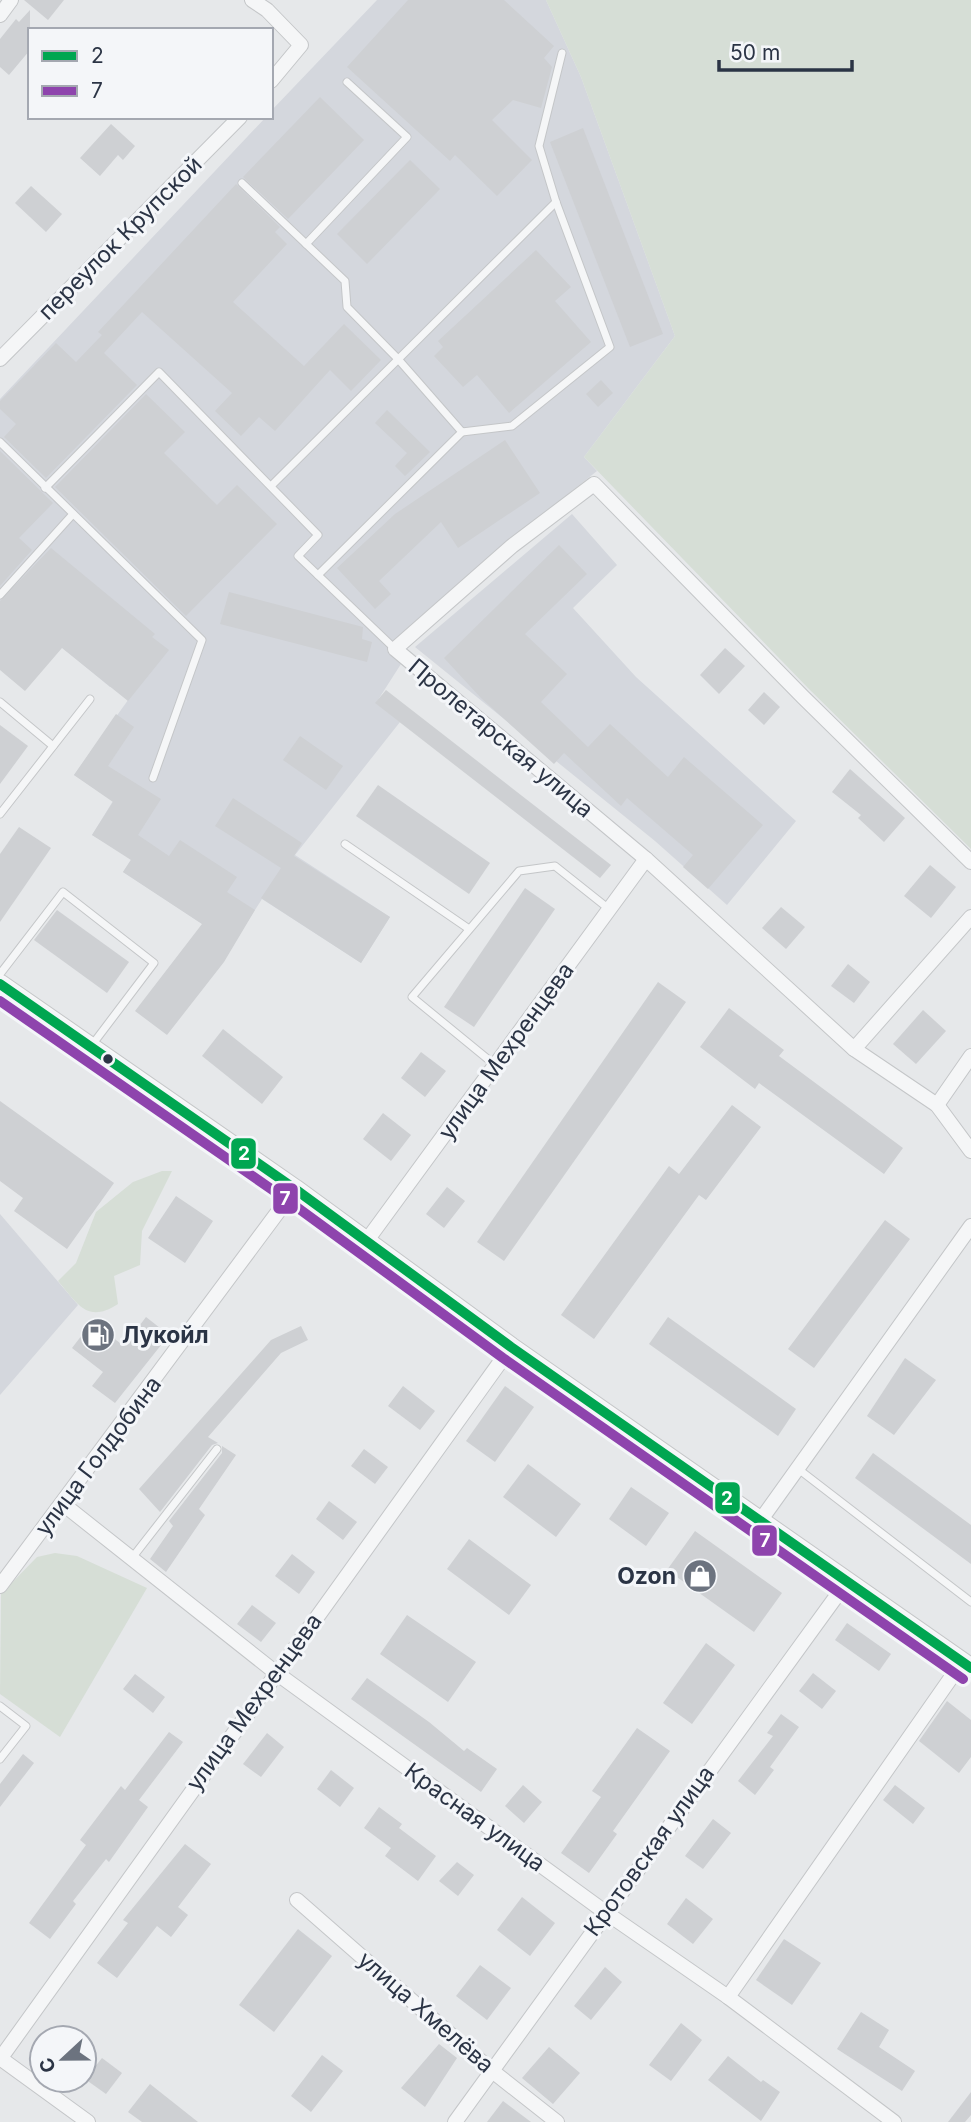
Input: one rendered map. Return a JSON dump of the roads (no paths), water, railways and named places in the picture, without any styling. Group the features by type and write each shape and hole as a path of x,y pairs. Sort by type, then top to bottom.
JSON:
{"main road":[{"path":"0,984 295,1189 511,1348 966,1665"}],"street":[{"path":"0,15 11,0"},
{"path":"252,0 267,10 301,45 273,79"},
{"name":"переулок Крупской","path":"0,359 238,119"},
{"name":"Пролетарская улица","path":"971,862 803,697 594,484 512,546 395,649 646,859 853,1049 937,1105 971,1151"},
{"name":"улица Мехренцева","path":"365,1243 646,859"},
{"path":"853,1049 971,917"},
{"path":"937,1105 971,1056"},
{"name":"улица Голдобина","path":"0,1586 295,1189"},
{"path":"760,1521 971,1226"},
{"name":"улица Мехренцева","path":"0,2058 275,1672 511,1348"},
{"name":"Красная улица","path":"63,1504 275,1672 605,1912 728,1997 894,2122"},
{"name":"Кротовская улица","path":"455,2122 846,1583"},
{"path":"728,1997 966,1665"},
{"name":"улица Хмелёва","path":"297,1900 491,2070 557,2122"},
{"path":"0,2058 88,2122"}],"lane":[{"path":"318,575 462,432 512,426 610,347 556,202 539,146 562,53"},
{"path":"306,244 407,137 347,82"},
{"path":"242,183 345,281 347,307 398,359 462,432"},
{"path":"271,486 556,202"},
{"path":"45,488 159,372 318,535 298,556 395,649"},
{"path":"0,442 202,640 153,778"},
{"path":"0,595 72,514"},
{"path":"0,814 90,699"},
{"path":"0,702 53,746"},
{"path":"345,844 469,929"},
{"path":"495,1065 412,997 519,871 555,866 609,909"},
{"path":"0,974 63,892 154,963 91,1047"},
{"path":"132,1558 217,1449"},
{"path":"797,1468 971,1602"},
{"path":"0,1706 26,1726 0,1759"}],"place":[{"name":"Лукойл","path":"98,1335"},
{"name":"Ozon","path":"700,1576"}]}
